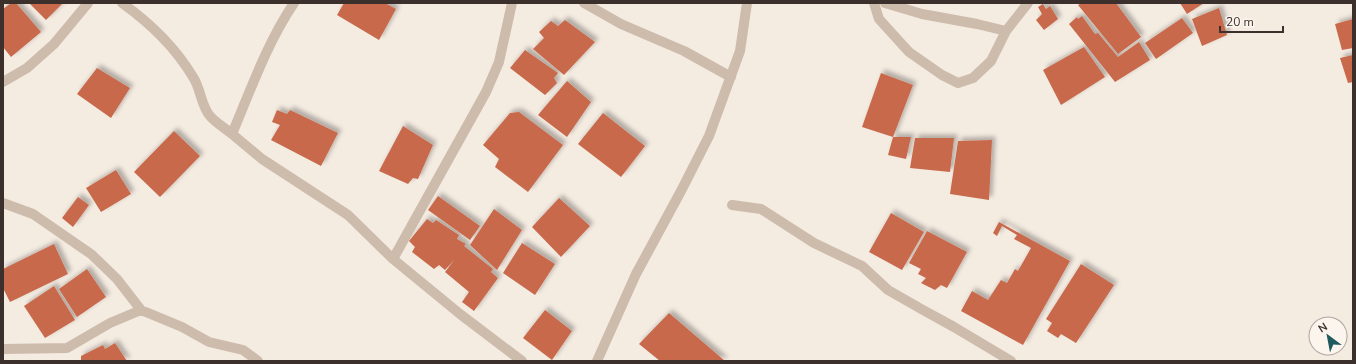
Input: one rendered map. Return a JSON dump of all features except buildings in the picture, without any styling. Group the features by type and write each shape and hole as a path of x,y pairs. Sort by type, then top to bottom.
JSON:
{"street":[{"path":"3,82 27,68 54,44 88,3"},
{"path":"122,3 140,16 177,54 195,79 210,116 262,159 348,215 393,259 460,314 522,361"},
{"path":"232,134 263,58 283,19 294,3"},
{"path":"393,259 486,92 499,62 512,3"},
{"path":"584,3 621,24 684,51 731,77"},
{"path":"597,361 636,274 709,136 740,51 747,3"},
{"path":"874,3 879,19 909,52 942,75 958,83 973,78 991,61 1006,31 1028,3"},
{"path":"885,3 922,14 1006,31"},
{"path":"3,203 33,214 91,254 117,279 140,310 182,327 209,342 243,350 258,361"},
{"path":"732,205 761,209 814,244 862,266 888,290 1011,361"},
{"path":"3,349 67,348 110,323 140,310"}]}
